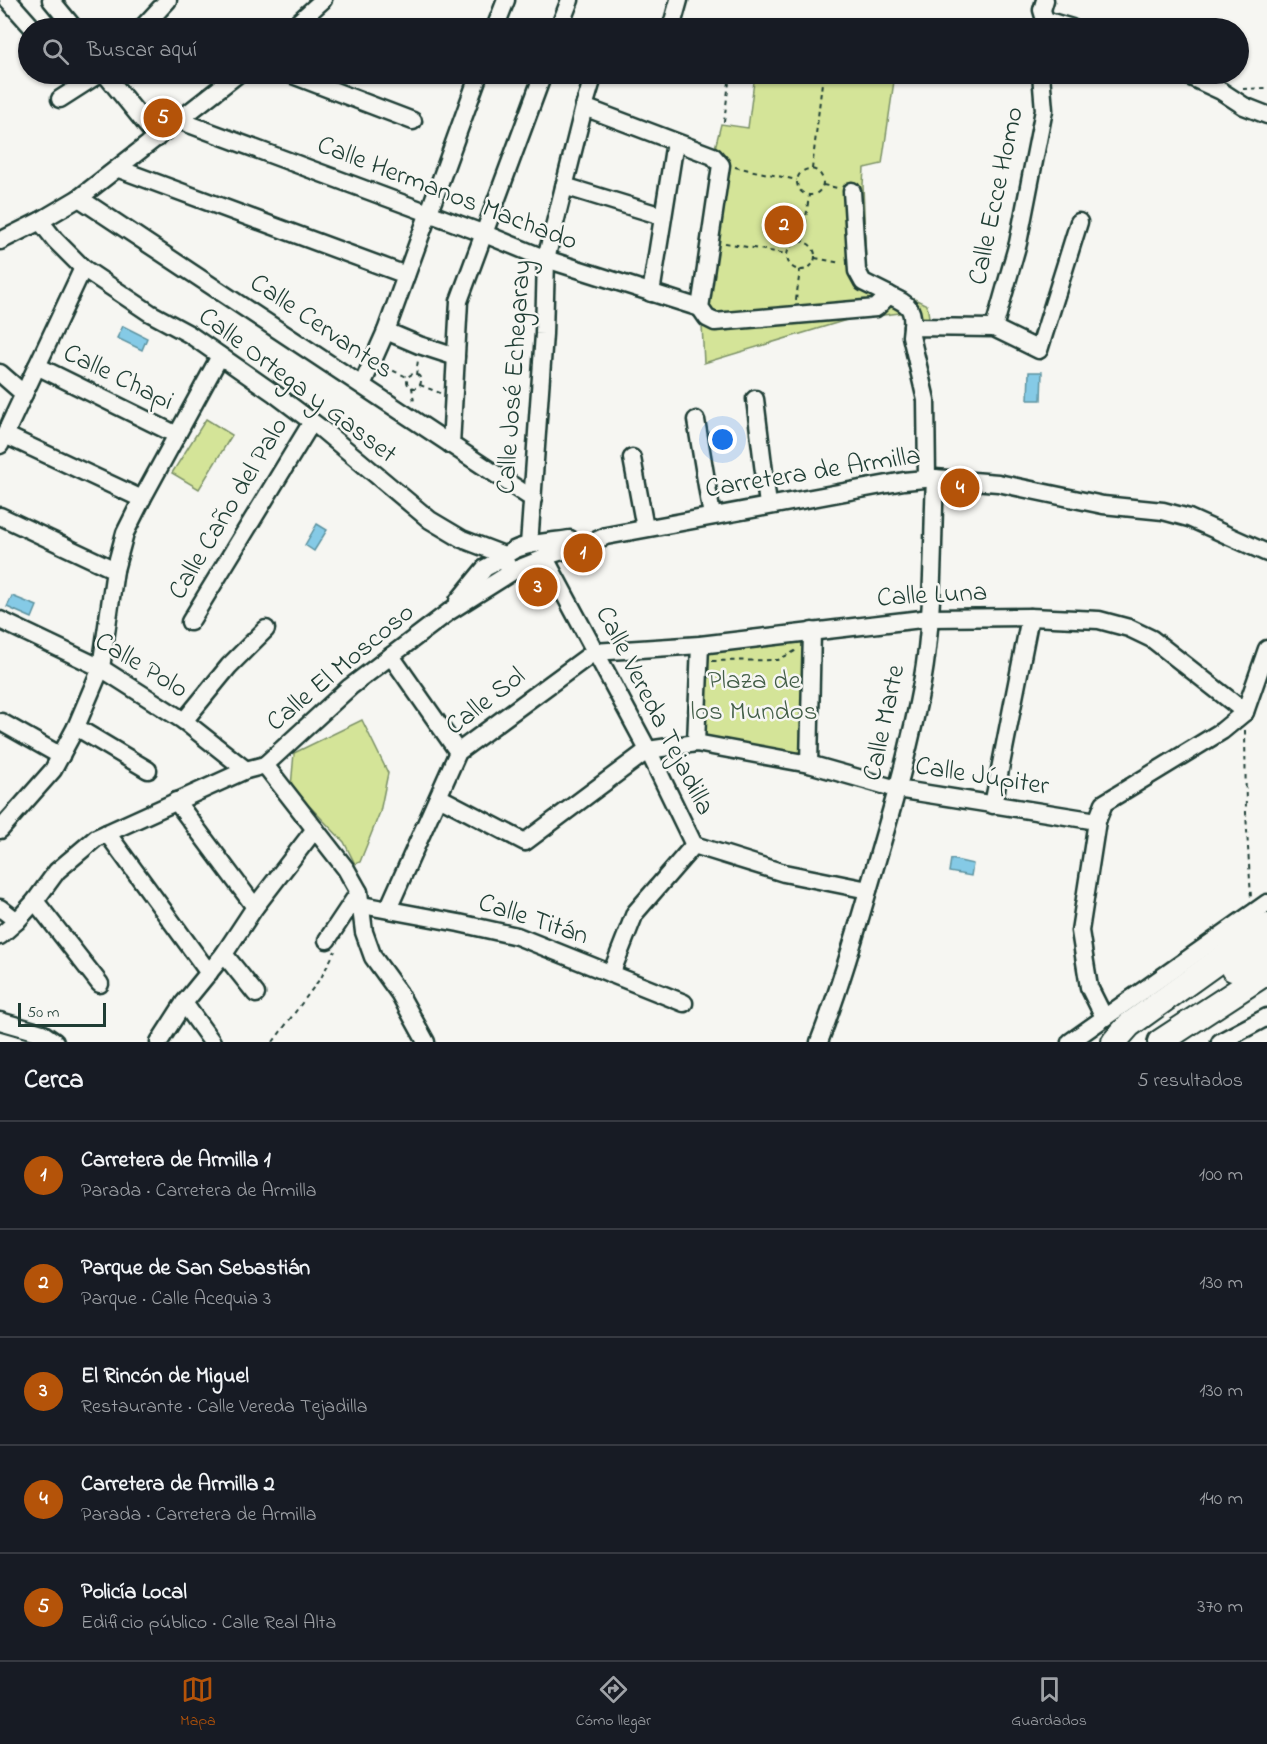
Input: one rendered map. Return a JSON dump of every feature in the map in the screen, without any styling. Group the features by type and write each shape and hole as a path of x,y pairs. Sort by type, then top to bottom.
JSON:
{"highway":[{"path":"1114,1042 1129,1025 1259,919"},
{"path":"1121,1042 1267,948"},
{"path":"1165,1039 1267,972"},
{"path":"1165,1039 1207,1024 1267,992"}],"street":[{"path":"8,0 24,18"},
{"path":"51,0 66,18"},
{"path":"303,18 323,0"},
{"path":"499,18 506,0"},
{"path":"563,18 570,0"},
{"path":"675,18 679,0"},
{"path":"1028,0 1043,15"},
{"path":"151,18 166,2"},
{"path":"60,99 83,84"},
{"path":"113,84 157,138"},
{"path":"0,242 79,198 225,84"},
{"path":"316,84 413,121"},
{"path":"362,385 386,331 475,84"},
{"path":"451,445 459,301 539,84"},
{"name":"Calle José Echegaray","path":"541,551 533,499 544,334 546,259 591,84"},
{"name":"Calle Ecce Homo","path":"994,328 1018,243 1044,110 1042,84"},
{"path":"1206,84 1244,106 1267,115"},
{"path":"584,107 717,160 705,277 704,313"},
{"name":"Calle Hermanos Machado","path":"178,120 485,234 546,259 651,293 704,313 715,322 876,308 889,296"},
{"path":"651,293 675,142"},
{"path":"118,169 406,275"},
{"path":"564,186 663,216"},
{"path":"852,191 856,271 863,282 889,296"},
{"name":"Calle Cervantes","path":"79,198 533,499"},
{"name":"Calle Ortega y Gasset","path":"40,221 83,268 150,313 189,334 312,422 430,520 462,539 508,561"},
{"path":"912,327 994,328 1039,350 1079,222"},
{"path":"83,268 2,440 142,499"},
{"name":"Calle Marte","path":"819,1042 835,1003 897,789 922,683 930,618 931,478 926,400 910,336 913,316 908,304 889,296"},
{"path":"386,331 456,357"},
{"path":"0,830 53,770 76,727 100,668 115,570 125,533 220,356"},
{"name":"Calle Chapi","path":"37,366 177,435"},
{"path":"0,373 24,394"},
{"path":"755,399 768,505"},
{"path":"696,420 712,516"},
{"name":"Calle Caño del Palo","path":"190,622 312,422"},
{"path":"632,458 645,528"},
{"name":"Carretera de Armilla","path":"541,551 595,542 606,536 645,528 931,478 998,483 1102,505 1163,512 1189,518 1267,554"},
{"path":"0,516 115,570"},
{"name":"Calle El Moscoso","path":"266,765 350,687 450,611 508,561 510,551 541,551"},
{"name":"Calle Vereda Tejadilla","path":"541,551 648,750 694,845 635,913 611,974"},
{"path":"993,806 1030,617"},
{"name":"Calle Luna","path":"594,652 811,638 930,618 1030,617 1099,620 1130,628 1152,639 1245,712"},
{"name":"Calle Polo","path":"0,620 100,668 184,721 246,770"},
{"path":"184,721 229,666 266,629"},
{"path":"809,764 811,638"},
{"path":"696,743 700,645"},
{"path":"1104,1017 1089,987 1080,931 1097,821 1104,803 1222,731 1245,712 1267,649"},
{"name":"Calle Sol","path":"388,909 458,752 594,652"},
{"path":"391,656 458,752"},
{"path":"0,722 61,756"},
{"path":"76,727 148,770"},
{"name":"Calle Júpiter","path":"648,750 696,743 809,764 897,789 1097,821"},
{"path":"439,797 525,842 648,750"},
{"path":"0,936 36,901 57,871 96,838 246,770 266,765 346,869 360,899 364,932 374,957 399,993 426,1042"},
{"path":"177,801 255,908"},
{"path":"159,1042 184,1003 224,954 255,908 315,829"},
{"path":"106,833 209,973"},
{"path":"694,845 784,873 868,890"},
{"path":"332,944 360,899"},
{"name":"Calle Titán","path":"360,899 388,909 517,936 684,1003"},
{"path":"36,901 100,984"},
{"path":"1071,1042 1104,1017 1259,919 1267,903"},
{"path":"0,908 17,921"},
{"path":"224,954 256,994"},
{"path":"184,1003 212,1042"},
{"path":"1220,1042 1267,1017"},
{"path":"0,1021 42,1033 55,1042"}],"path":[{"path":"724,122 729,84"},
{"path":"812,169 822,84"},
{"path":"717,160 796,180"},
{"path":"812,169 822,177 823,185 817,193 809,195 801,192 796,180 800,172 812,169"},
{"path":"803,242 809,195"},
{"path":"710,240 787,254"},
{"path":"803,242 811,246 815,258 808,268 800,270 791,266 787,254 794,243 803,242"},
{"path":"815,258 856,266"},
{"path":"794,315 800,270"},
{"path":"372,361 408,378"},
{"path":"408,378 412,374 418,375 420,385"},
{"path":"408,378 410,386 414,388 420,385 454,398"},
{"path":"699,662 778,660 804,647 811,638"},
{"path":"1245,712 1246,813 1259,919"},
{"path":"273,1042 322,976 332,944"}],"green space":[{"path":"754,84 894,84 882,164 864,168 866,266 871,278 927,305 930,323 922,321 920,316 900,313 850,319 704,363 702,325 707,318 697,276 713,156 721,124 748,128"},
{"path":"206,419 232,435 199,489 172,473"},
{"name":"Plaza de los Mundos","path":"804,641 801,753 705,738 707,650"},
{"path":"362,720 388,773 380,812 360,862 355,864 344,842 291,787 294,753"}],"water":[{"path":"123,326 147,338 142,350 117,338"},
{"path":"1029,372 1042,372 1041,400 1028,400"},
{"path":"317,524 327,530 314,551 305,545"},
{"path":"12,596 37,606 32,618 7,607"},
{"path":"951,859 973,864 971,876 949,872"}],"place":[{"name":"Policía Local","path":"163,118"},
{"name":"Parque de San Sebastián","path":"784,225"},
{"name":"Carretera de Armilla 2","path":"960,488"},
{"name":"Carretera de Armilla 1","path":"583,553"},
{"name":"El Rincón de Miguel","path":"538,587"}]}
